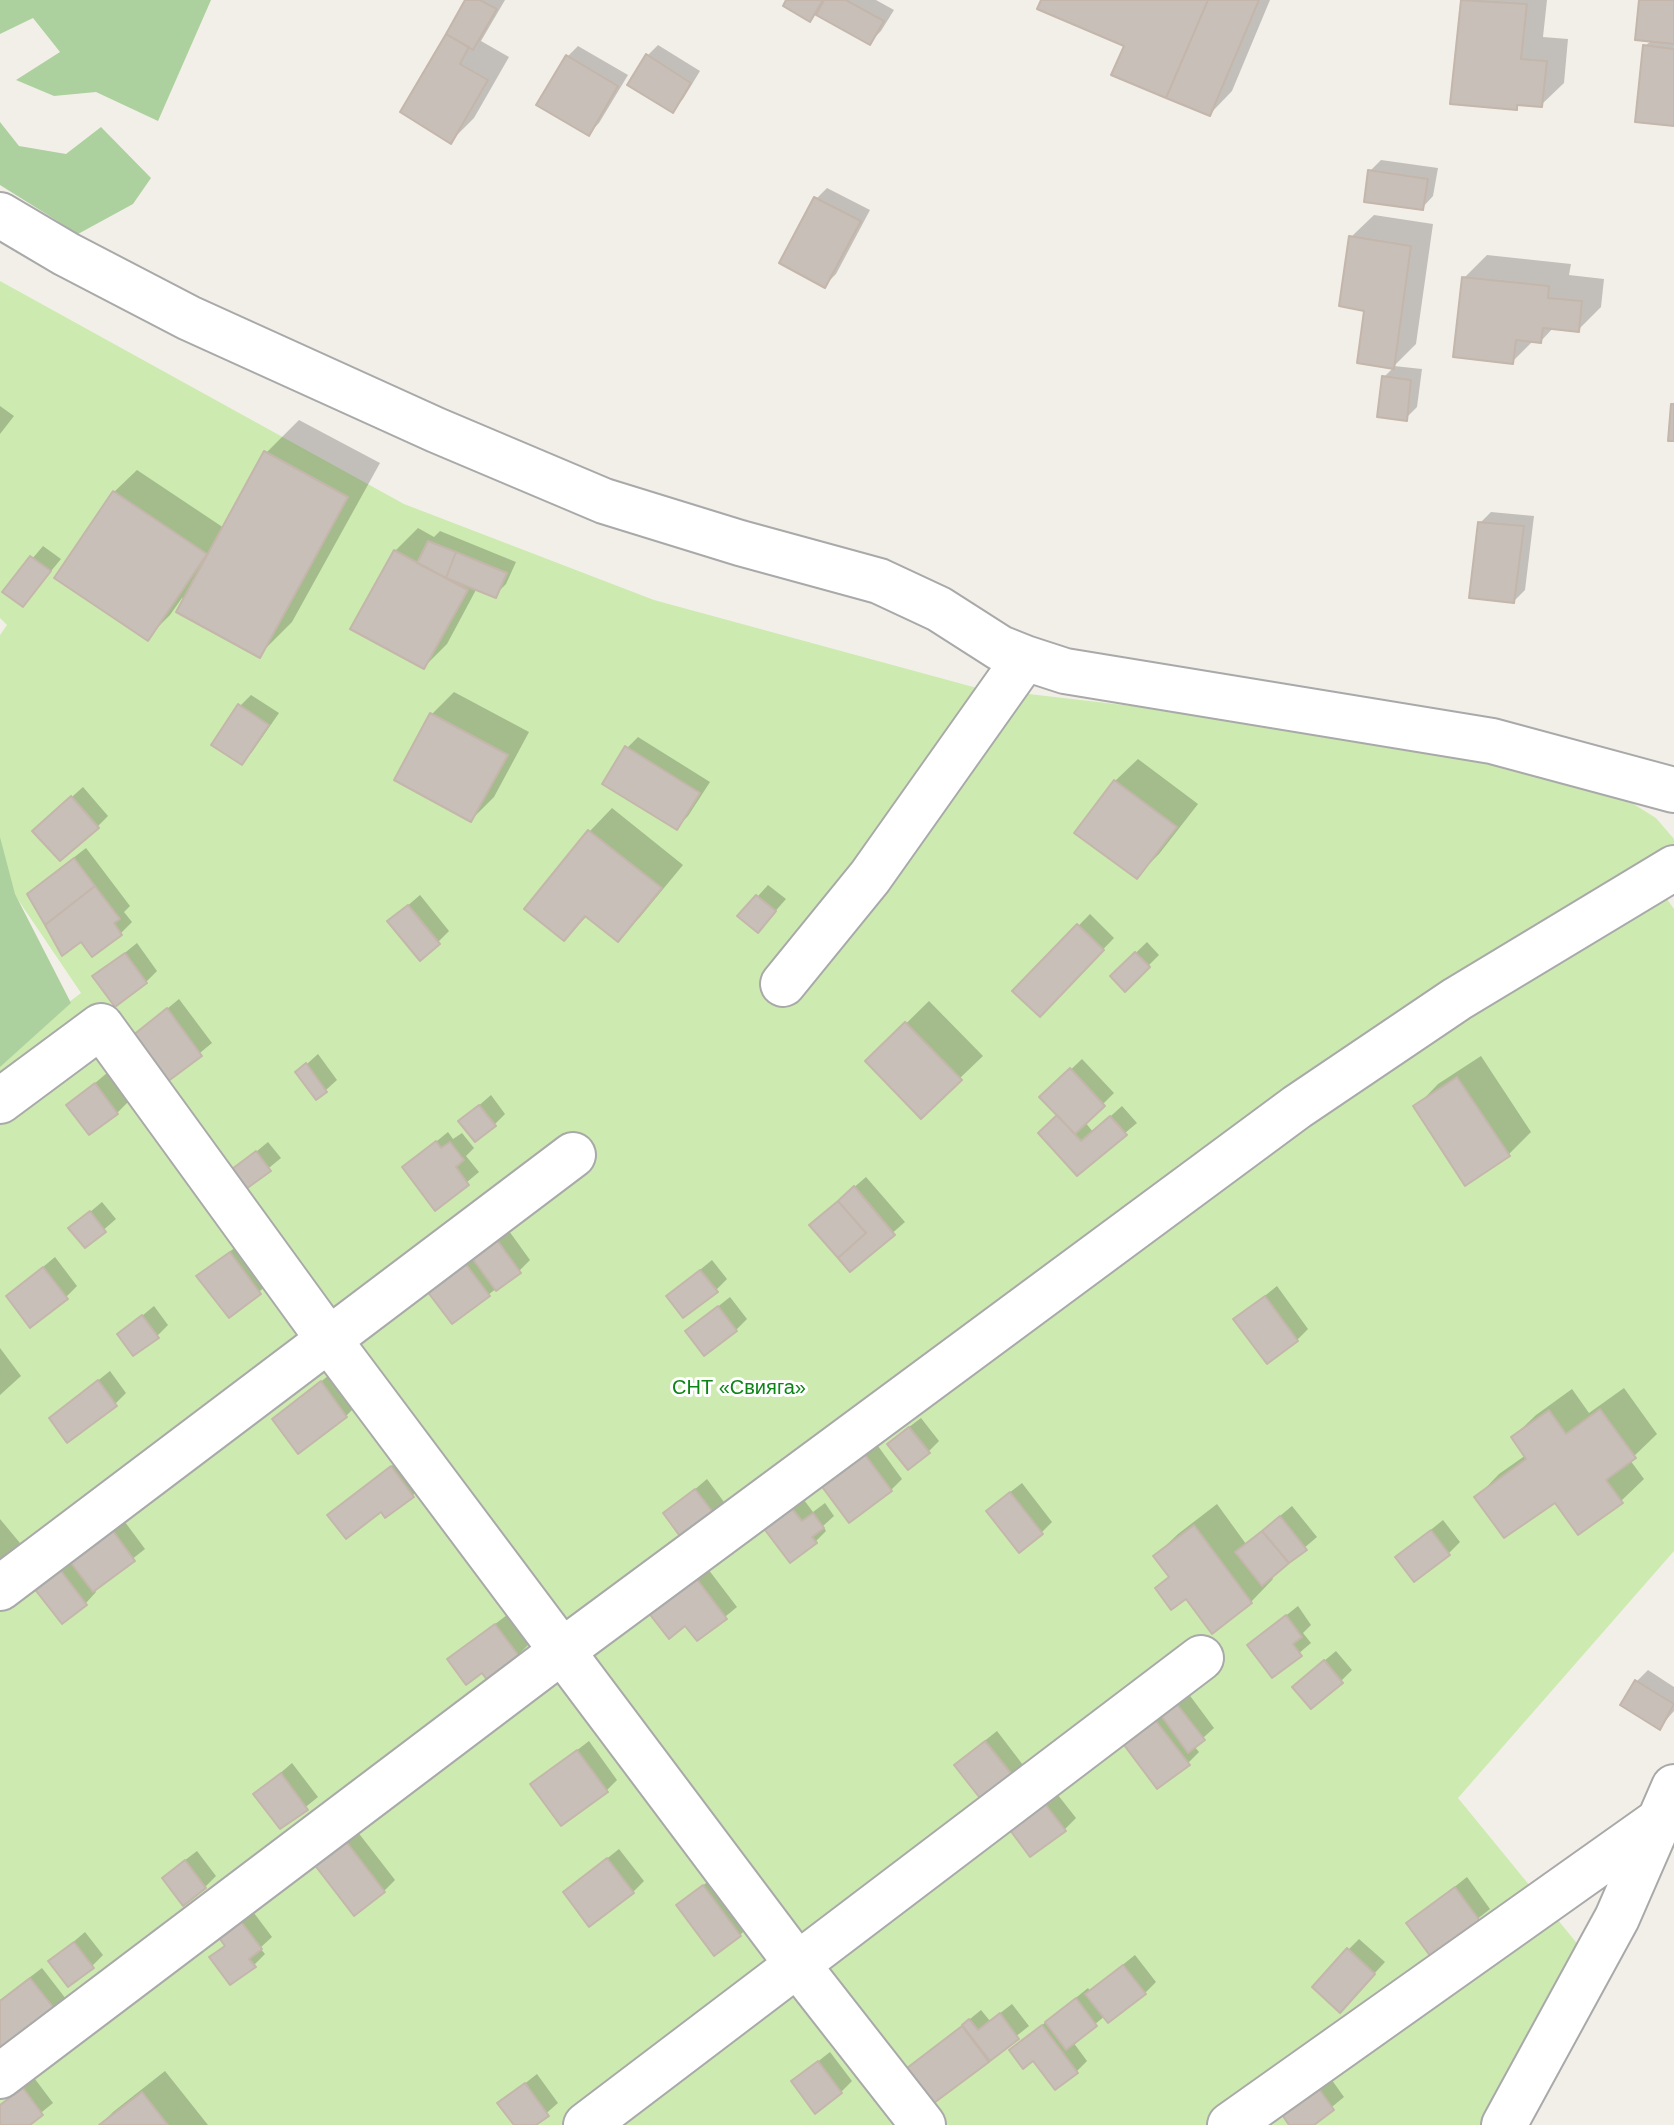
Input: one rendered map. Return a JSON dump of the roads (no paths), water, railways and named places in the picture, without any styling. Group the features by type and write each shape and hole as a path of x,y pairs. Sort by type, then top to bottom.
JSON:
{"lane":[{"path":"0,215 66,254 189,318 436,430 604,501 879,581 939,609 1000,648 1025,658 1065,671 1492,741 1674,790"},
{"path":"783,984 870,877 1025,658"},
{"path":"0,2076 562,1651 1297,1107 1457,999 1674,868"},
{"path":"0,1101 101,1026 329,1340 797,1964 923,2125"},
{"path":"0,1588 573,1155"},
{"path":"586,2125 1201,1658"},
{"path":"1230,2125 1667,1804"},
{"path":"1504,2125 1617,1918 1667,1804"}],"park label":[{"name":"СНТ «Свияга»","path":"739,1388"}]}
